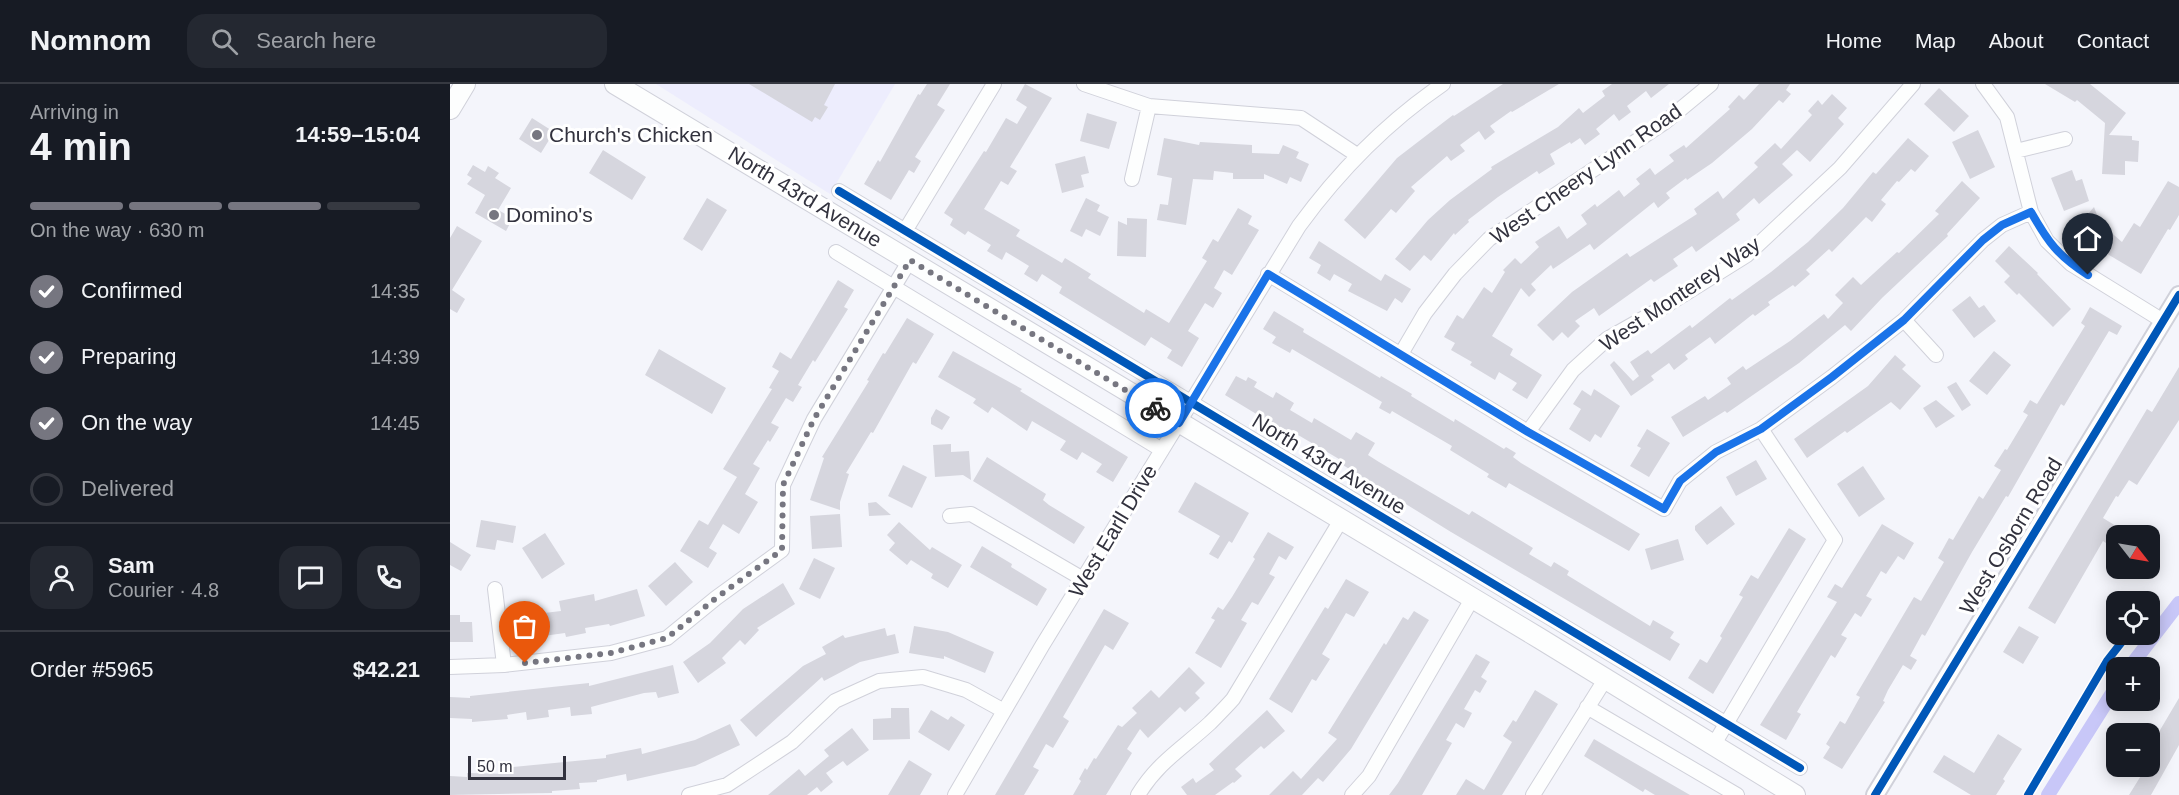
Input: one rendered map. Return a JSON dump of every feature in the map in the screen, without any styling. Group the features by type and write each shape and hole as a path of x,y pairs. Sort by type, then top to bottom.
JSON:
{"main road":[{"path":"450,109 465,84"},
{"name":"North 43rd Avenue","path":"615,84 1605,678 1795,795"}],"street":[{"path":"905,231 994,84"},
{"path":"1084,84 1149,106 1301,118 1357,155"},
{"name":"West Earll Drive","path":"955,795 1268,274 1317,202 1357,155 1403,113 1443,84"},
{"name":"West Cheery Lynn Road","path":"1401,354 1425,313 1455,274 1489,239 1665,122 1711,84"},
{"name":"West Monterey Way","path":"1528,432 1573,370 1607,339 1747,255 1840,168 1913,84"},
{"path":"1983,84 2007,117 2031,212 2048,241 2071,264 2163,321"},
{"path":"1132,178 1149,106"},
{"path":"2016,151 2065,139"},
{"name":"North 43rd Avenue","path":"839,191 1800,768"},
{"path":"1268,274 1528,432 1664,509 1680,481 1716,452 1761,429 1832,377 1904,320 1983,240 2002,225 2031,212"},
{"name":"North 43rd Avenue","path":"836,252 1162,450"},
{"path":"450,667 504,665 611,653 667,638 716,598 782,550 783,485 814,419 910,260"},
{"name":"West Osborn Road","path":"1875,795 2179,295"},
{"path":"1904,320 1936,355"},
{"path":"1713,746 1835,540 1761,429"},
{"path":"950,516 971,513 1083,579"},
{"path":"1138,795 1148,778 1210,723 1233,699 1341,520"},
{"path":"495,589 504,665"},
{"path":"1352,795 1369,776 1472,599"},
{"path":"690,795 727,785 792,742 835,701 879,681 923,678 966,690 1004,711"},
{"path":"1533,795 1605,678"},
{"path":"1587,707 1737,795"}],"shaded area":[{"path":"656,84 895,84 830,194"}],"building":[{"path":"749,84 835,84 824,105 828,107 820,120 815,117 812,122"},
{"path":"927,84 950,84 937,105 945,110 915,157 921,161 914,173 909,170 891,200 864,184 878,160 880,162 918,94 920,95"},
{"path":"1025,84 1052,98 1010,167 1017,171 1008,185 1001,181 984,209 1020,230 1016,236 1062,263 1065,258 1091,274 1088,278 1144,313 1146,309 1169,323 1207,261 1202,258 1213,239 1218,242 1238,208 1252,216 1248,224 1259,230 1232,275 1224,270 1214,288 1222,293 1213,308 1205,303 1188,331 1199,338 1182,367 1167,358 1172,350 1151,337 1145,346 1059,293 1062,287 1042,274 1037,282 1024,274 1029,266 1006,252 1002,260 987,251 991,245 968,231 965,235 950,225 953,219 944,213 984,151 986,152 1006,118 1017,124 1027,107 1016,100"},
{"path":"1503,84 1559,84 1511,111 1490,126 1495,132 1485,140 1479,131 1460,145 1465,151 1451,161 1447,156 1411,187 1415,191 1396,213 1391,209 1365,239 1344,220 1397,158 1453,115"},
{"path":"1612,84 1669,84 1651,98 1646,91 1627,106 1631,112 1619,121 1614,114 1596,129 1600,134 1585,145 1580,138 1550,154 1555,164 1539,174 1537,171 1468,220 1469,222 1455,235 1454,233 1431,261 1424,255 1410,271 1395,259 1428,220 1450,200 1492,169 1491,167 1558,127 1579,108 1583,113 1605,96 1602,91"},
{"path":"1759,84 1790,84 1786,90 1791,94 1783,103 1779,100 1752,129 1712,163 1666,193 1670,198 1658,208 1654,202 1594,250 1590,244 1553,269 1551,265 1531,284 1536,290 1529,297 1521,288 1492,336 1513,349 1510,355 1542,375 1527,399 1512,390 1517,383 1499,372 1495,380 1470,365 1472,362 1451,350 1455,343 1444,337 1457,315 1463,319 1484,287 1492,293 1505,272 1503,270 1515,258 1521,264 1539,247 1535,242 1559,226 1567,239 1587,224 1581,215 1595,204 1597,207 1619,190 1624,197 1640,184 1636,179 1650,168 1655,175 1674,161 1669,155 1684,145 1686,148 1730,109 1728,107 1739,95 1744,100"},
{"path":"2045,84 2090,84 2126,113 2109,135 2132,136 2132,140 2139,141 2138,162 2125,161 2125,175 2102,174 2105,123 2077,100 2075,102"},
{"path":"1939,88 1969,116 1954,132 1924,104"},
{"path":"1832,94 1847,108 1838,118 1844,124 1810,162 1797,150 1782,164 1793,175 1759,204 1754,198 1736,214 1740,220 1696,252 1692,246 1673,259 1678,266 1654,282 1651,279 1599,316 1594,308 1575,321 1580,326 1568,338 1562,332 1553,341 1537,325 1572,292 1627,253 1630,257 1697,214 1694,209 1718,191 1723,199 1758,167 1754,163 1775,143 1781,149 1812,115 1808,111 1818,100 1822,105"},
{"path":"1087,113 1117,122 1109,149 1080,141"},
{"name":"Church's Chicken","path":"532,118 554,132 541,153 519,139"},
{"path":"1978,130 1995,167 1970,179 1952,142"},
{"path":"1164,138 1199,145 1200,142 1252,145 1252,153 1279,154 1283,145 1299,152 1296,158 1309,164 1301,182 1290,177 1287,184 1264,174 1264,179 1233,179 1233,173 1214,171 1213,180 1193,179 1186,225 1157,220 1160,204 1168,205 1172,178 1157,175"},
{"path":"1908,138 1929,156 1915,172 1911,169 1899,182 1897,181 1881,200 1886,204 1872,222 1866,217 1832,252 1829,249 1806,270 1810,274 1795,287 1793,285 1768,302 1770,305 1755,316 1753,314 1715,344 1710,337 1685,355 1688,359 1674,370 1669,363 1651,376 1654,380 1631,396 1610,365 1614,361 1633,381 1639,376 1630,362 1648,350 1651,354 1690,325 1692,328 1730,298 1732,300 1771,272 1808,242 1843,208 1873,172 1876,174"},
{"path":"603,150 646,177 632,200 589,173"},
{"path":"1085,156 1089,173 1081,175 1084,187 1062,193 1055,164"},
{"path":"473,165 485,172 488,166 499,173 495,178 511,188 498,210 513,218 506,231 475,213 485,195 467,184 472,178 467,175"},
{"path":"2072,170 2076,181 2082,179 2089,201 2064,211 2051,178"},
{"path":"1962,181 1980,198 1947,234 1948,236 1882,298 1851,331 1845,325 1799,363 1727,413 1725,411 1683,437 1671,417 1705,396 1708,400 1731,384 1727,378 1743,366 1746,370 1790,341 1824,314 1828,319 1843,303 1835,295 1853,277 1861,285 1897,252 1899,253 1939,214 1935,211"},
{"path":"2168,181 2179,187 2179,215 2141,274 2109,255 2076,228 2094,207 2100,223 2122,242 2134,223 2140,227"},
{"path":"707,198 727,210 702,251 683,239"},
{"path":"1086,198 1100,205 1097,211 1109,217 1100,236 1086,229 1082,237 1070,231"},
{"path":"1127,218 1147,219 1146,257 1117,256 1118,221 1127,225"},
{"path":"457,226 482,241 452,290 465,299 457,313 450,309 450,238"},
{"path":"1319,241 1381,281 1385,274 1411,289 1402,303 1395,298 1387,311 1348,291 1352,284 1334,274 1330,281 1317,273 1321,265 1309,258"},
{"path":"2009,246 2071,309 2053,327 2019,293 2017,295 2004,282 2010,276 1995,261"},
{"path":"838,280 854,290 844,307 848,309 798,385 802,387 793,402 786,398 771,423 779,427 753,464 760,468 745,494 758,502 739,534 723,524 709,548 717,553 708,568 680,551 699,520 708,525 737,477 723,469 772,389 769,388 779,371 772,367 780,352 791,359"},
{"path":"1970,296 1979,308 1984,305 1996,321 1974,338 1952,310"},
{"path":"2090,307 2122,326 2117,335 2109,331 2064,406 2061,404 2008,497 2006,496 1972,552 1925,636 1922,634 1910,656 1917,660 1911,670 1903,665 1888,690 1883,701 1885,702 1842,769 1823,758 1830,747 1826,744 1840,721 1845,724 1860,697 1856,695 1914,597 1921,601 1944,562 1938,558 1949,538 1953,540 1979,496 1983,499 2001,470 1994,466 2005,449 2007,450 2028,415 2023,412 2030,400 2037,404 2085,326 2081,323"},
{"path":"1274,311 1304,329 1303,332 1380,378 1381,376 1412,394 1411,396 1454,422 1455,419 1504,449 1506,447 1516,453 1513,457 1521,463 1640,534 1629,551 1509,483 1506,488 1487,477 1489,474 1450,450 1452,446 1392,411 1390,414 1379,408 1382,402 1292,349 1290,353 1272,343 1276,337 1263,329"},
{"path":"907,318 934,334 916,364 913,362 873,433 871,432 846,473 849,474 840,502 840,510 810,500 824,458 822,457 869,381 867,380 883,353 885,354"},
{"path":"659,349 726,388 712,414 645,375"},
{"path":"953,351 1022,389 1020,391 1128,457 1113,482 1096,472 1102,464 1082,452 1077,460 1060,450 1066,441 1032,421 1027,431 992,407 988,413 973,403 976,399 938,377"},
{"path":"1994,351 2011,365 1987,395 1969,381"},
{"path":"1895,355 1906,365 1902,369 1921,386 1900,410 1891,402 1807,458 1794,439 1868,386"},
{"path":"2179,367 2179,420 2137,485 2129,480 2118,497 2116,496 2103,518 2114,525 2106,525 2106,543 2103,541 2055,624 2028,608 2147,409 2152,412"},
{"path":"1236,376 1246,381 1248,377 1257,382 1254,387 1273,398 1276,392 1294,403 1290,410 1312,423 1314,418 1351,440 1356,432 1375,443 1368,455 1379,462 1469,515 1472,511 1533,548 1529,554 1551,567 1554,562 1569,571 1567,575 1650,626 1653,620 1674,632 1670,638 1680,644 1670,661 1451,532 1338,462 1339,459 1293,432 1291,435 1225,395"},
{"path":"1956,382 1971,405 1962,411 1947,387"},
{"path":"1594,389 1620,406 1601,438 1595,434 1590,442 1569,429 1581,409 1573,404 1582,390 1591,396"},
{"path":"1936,400 1955,416 1936,428 1923,408"},
{"path":"936,409 950,417 942,430 931,424 931,418"},
{"path":"1647,429 1670,443 1649,477 1630,466 1641,448 1637,446"},
{"path":"951,444 951,452 969,451 971,480 963,475 935,477 933,445"},
{"path":"987,457 1046,494 1043,500 1085,527 1074,544 973,481"},
{"path":"1756,460 1767,479 1736,496 1726,477"},
{"path":"903,465 927,477 912,508 888,496"},
{"path":"1863,466 1885,499 1859,517 1837,484"},
{"path":"1195,482 1249,513 1232,543 1229,541 1218,559 1209,554 1220,536 1178,512"},
{"path":"876,502 891,515 869,516 868,503"},
{"path":"1721,506 1735,524 1707,545 1695,530 1695,526"},
{"path":"840,514 842,547 812,549 810,516"},
{"path":"481,520 516,526 513,543 497,540 495,550 476,547"},
{"path":"899,522 930,550 932,547 962,565 948,588 931,578 933,574 911,560 907,565 889,550 895,543 887,535"},
{"path":"1882,524 1914,543 1904,560 1898,556 1886,574 1881,571 1866,596 1872,599 1861,617 1855,613 1841,635 1847,638 1835,658 1831,655 1797,712 1801,714 1786,740 1760,725 1837,602 1827,597 1835,584 1842,588"},
{"path":"1789,528 1806,539 1713,694 1688,678 1700,659 1707,663 1743,597 1739,595 1751,575 1758,579"},
{"path":"1268,532 1294,547 1286,560 1279,556 1269,574 1275,577 1258,605 1252,602 1241,620 1247,623 1221,668 1195,653 1215,620 1211,618 1218,607 1223,610 1232,597"},
{"path":"545,533 565,564 542,579 522,548"},
{"path":"1678,539 1684,560 1651,570 1645,549"},
{"path":"450,542 471,555 461,571 450,565"},
{"path":"982,546 1047,589 1037,606 970,567"},
{"path":"814,558 835,568 820,599 799,589"},
{"path":"675,562 693,582 666,606 648,586"},
{"path":"1346,579 1369,592 1354,617 1346,613 1322,654 1330,659 1316,681 1312,679 1292,713 1269,699 1325,607 1328,609"},
{"path":"783,583 795,604 757,628 759,630 745,645 740,640 722,658 726,663 698,683 683,662 710,643 743,609"},
{"path":"637,589 645,616 610,626 609,624 585,628 586,633 566,637 565,633 522,639 519,616 561,611 559,601 594,594 595,601"},
{"path":"1104,609 1129,623 1113,650 1105,645 1063,717 1069,721 1053,748 1046,744 1033,767 1039,770 1024,795 995,795"},
{"path":"1414,611 1429,620 1351,749 1323,782 1318,778 1302,795 1269,795 1293,771 1301,779 1337,739 1328,733 1384,643 1386,645 1403,617 1408,620"},
{"path":"450,615 460,615 460,622 472,622 473,642 450,642"},
{"path":"914,626 948,632 994,652 985,673 944,656 944,659 909,653"},
{"path":"2019,626 2039,637 2023,664 2003,652"},
{"path":"885,628 887,636 895,634 899,653 860,662 824,681 822,677 756,737 740,720 803,666 826,654 822,647 843,635 845,638"},
{"path":"1476,654 1490,662 1481,677 1487,681 1480,693 1475,690 1464,709 1472,713 1464,728 1456,723 1446,740 1452,743 1422,795 1389,795 1398,783"},
{"path":"673,665 679,693 658,698 656,692 644,693 591,707 592,714 571,716 570,707 548,710 549,717 527,720 526,712 507,715 508,719 472,722 472,719 450,718 450,697 470,698 470,696 589,683 589,686"},
{"path":"1189,667 1205,683 1195,693 1200,698 1185,712 1180,707 1148,738 1140,729 1127,749 1132,753 1106,795 1073,795 1085,768 1087,770 1094,758 1096,759 1118,725 1122,727 1137,713 1132,708 1151,690 1159,698"},
{"path":"1535,690 1558,704 1502,795 1456,795 1466,779 1484,790 1512,742 1503,736 1513,720 1516,722"},
{"path":"2179,698 2179,745 2151,795 2129,795 2140,777 2160,777 2160,730"},
{"path":"891,708 909,708 910,739 873,740 873,719 891,718"},
{"path":"931,710 948,720 951,716 965,725 949,751 918,732"},
{"path":"1267,710 1285,731 1264,749 1261,746 1235,769 1242,776 1234,783 1215,795 1187,795 1181,787 1193,778 1196,783 1214,770 1209,764"},
{"path":"730,724 740,745 695,766 627,781 626,774 597,780 597,782 579,783 580,789 552,791 552,793 450,795 450,776 467,777 467,773 513,774 513,767 606,758 606,755 641,748 642,754 695,740"},
{"path":"852,728 869,750 847,766 843,761 826,773 833,782 821,792 817,787 807,795 768,795 799,769 805,776 829,756 824,750"},
{"path":"1998,734 2022,749 1996,795 1971,795 1933,772 1944,755 1974,773"},
{"path":"1594,739 1690,795 1655,795 1645,789 1643,792 1584,756"},
{"path":"909,760 932,774 920,795 888,795"}],"waterway":[{"path":"2137,657 2179,603"},
{"path":"2048,795 2106,703"}],"cycle path":[{"path":"839,191 1800,768"},
{"path":"1875,795 2179,295"},
{"path":"2028,795 2107,661 2119,645"}],"way so far":[{"path":"525,663 611,653 667,638 716,598 782,550 783,485 814,419 910,260 1155,408"}],"place":[{"name":"Church's Chicken","path":"537,135"},
{"name":"Domino's","path":"494,215"}],"route":[{"path":"1155,408 1179,423 1268,274 1528,432 1664,509 1680,481 1716,452 1761,429 1904,320 1983,240 2002,225 2031,212 2048,241 2071,264 2088,275"}]}
